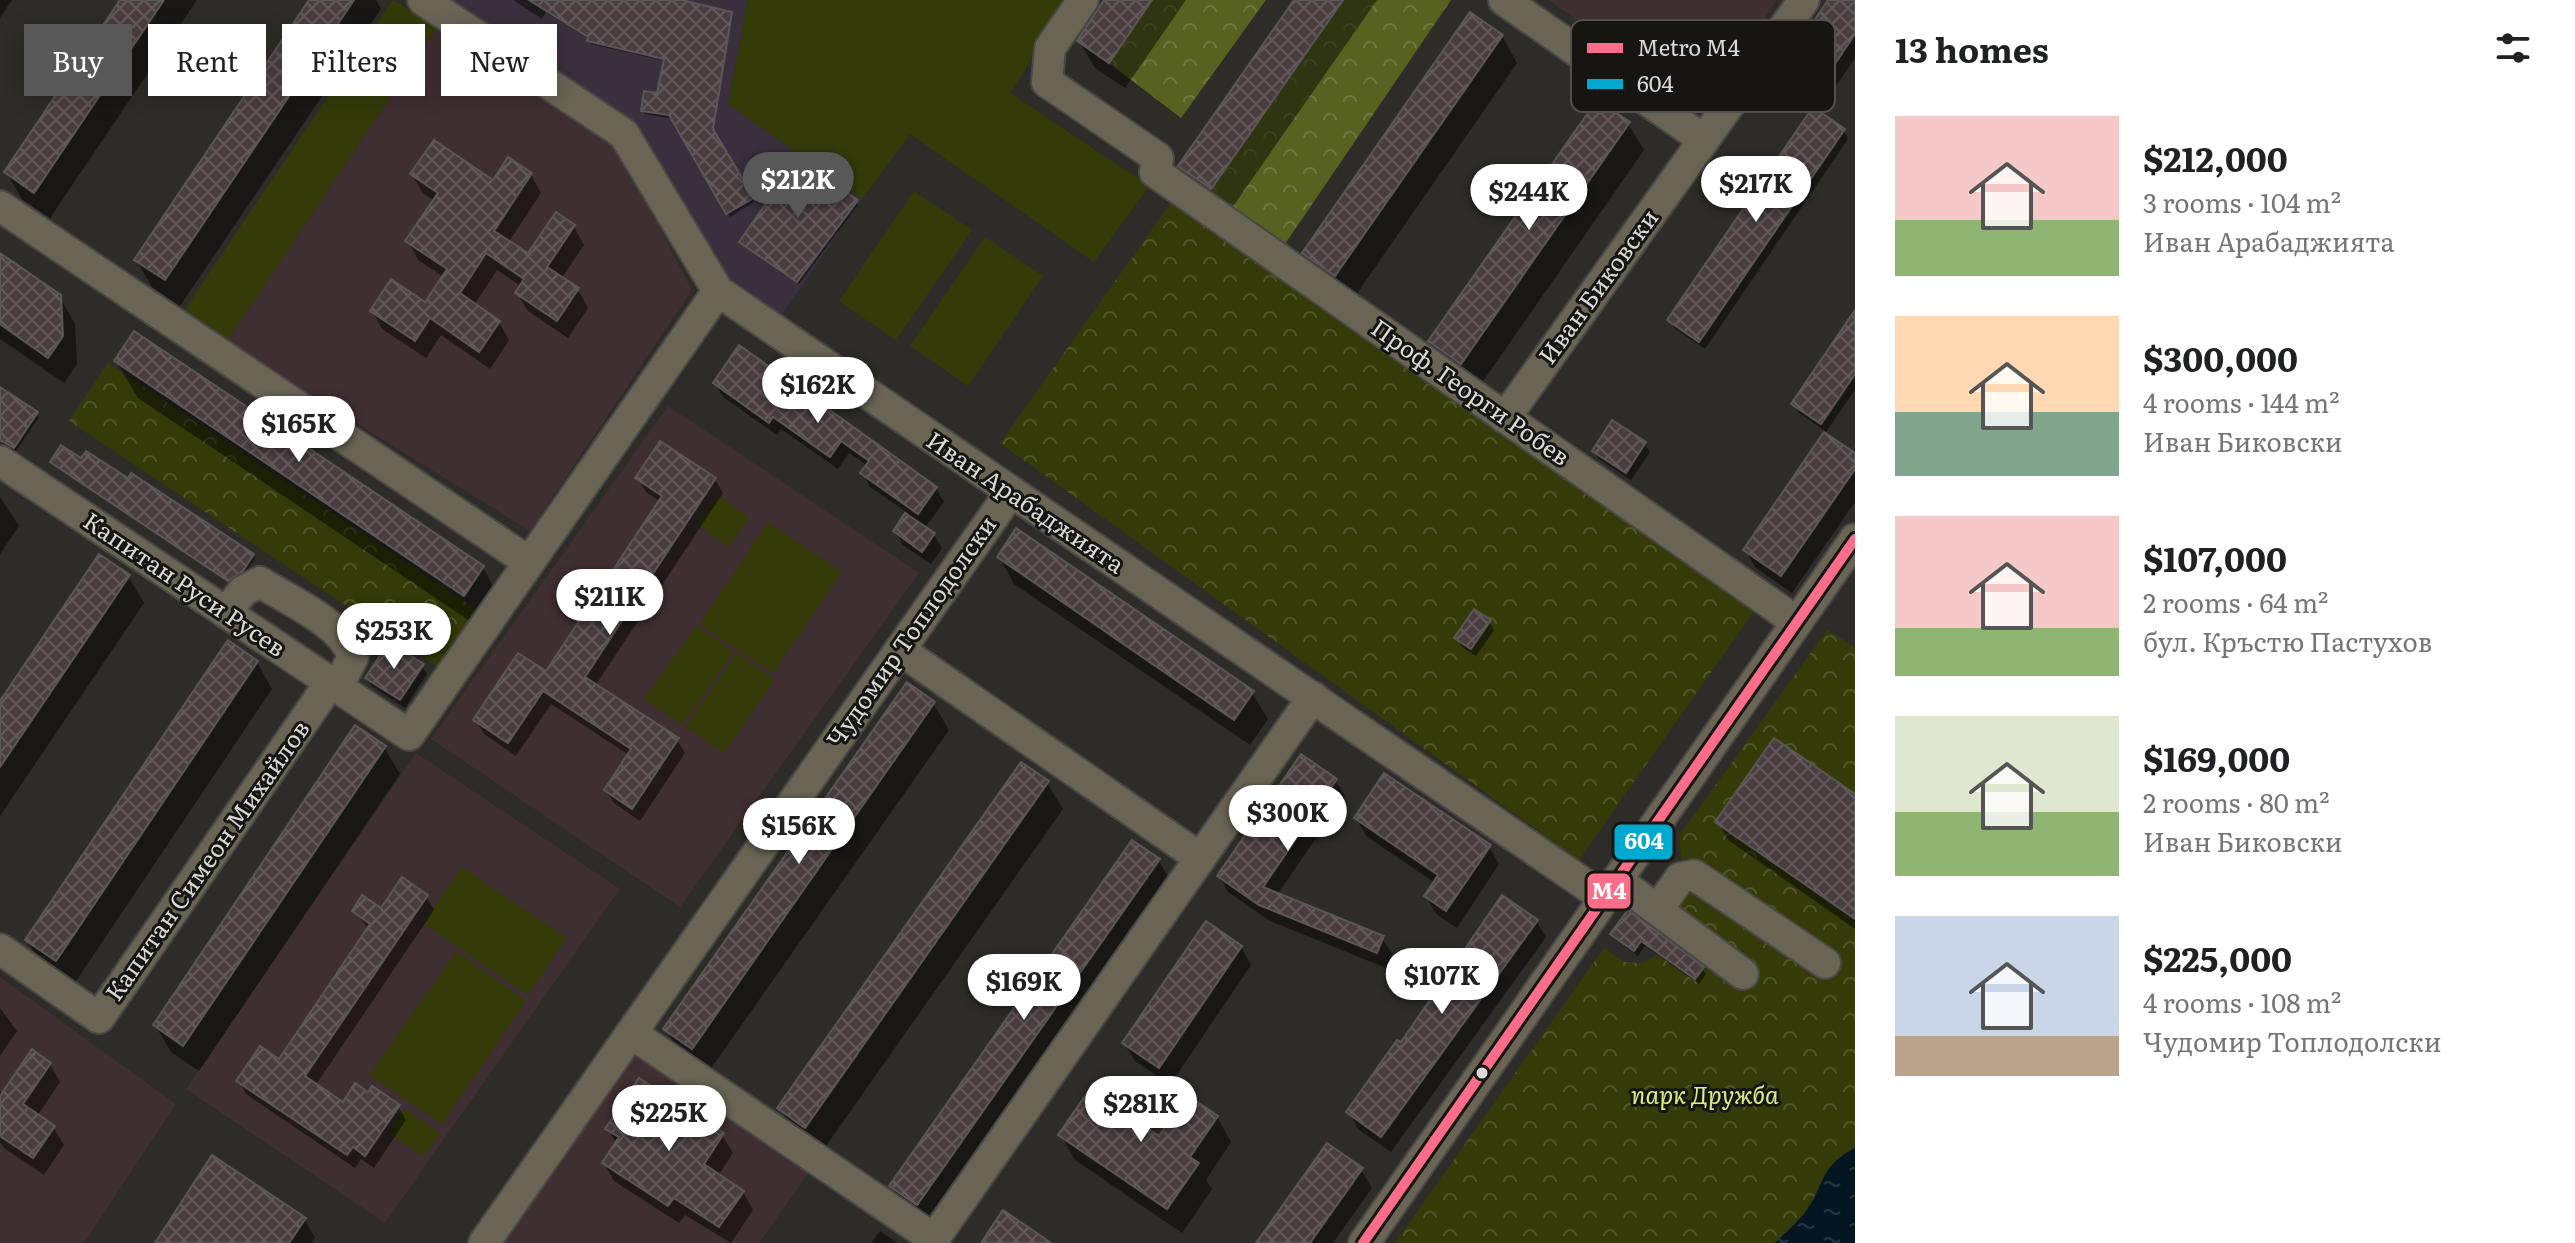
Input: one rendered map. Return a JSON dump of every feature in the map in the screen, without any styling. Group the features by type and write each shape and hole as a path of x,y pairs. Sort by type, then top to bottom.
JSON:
{"street":[{"name":"Проф. Георги Робев","path":"1083,0 1050,48 1047,82 1158,158 1155,172 1797,622"},
{"path":"1504,0 1571,47"},
{"name":"Иван Биковски","path":"1790,20 1804,0"},
{"name":"Иван Арабаджията","path":"441,5 624,134 718,291 1313,697 1611,889 1658,909 1743,974"},
{"path":"1664,112 1704,140"},
{"name":"Иван Биковски","path":"1505,418 1724,112"},
{"path":"0,206 529,562 718,291"},
{"name":"Капитан Руси Русев","path":"0,461 409,735 529,562"},
{"name":"Чудомир Топлодолски","path":"484,1243 1010,493"},
{"path":"1364,1243 1855,539"},
{"path":"226,613 243,591 260,582 325,624 348,641 353,657 334,686"},
{"path":"900,650 1200,858"},
{"name":"Капитан Симеон Михайлов","path":"0,949 99,1018 334,686"},
{"path":"631,1033 932,1241 1313,697"},
{"path":"1658,909 1680,878 1694,875 1825,963"}],"shaded area":[{"path":"423,0 748,0 728,104 862,199 771,330 718,291 624,134 557,89 557,24 459,24"},
{"path":"1549,0 1777,0 1763,20 1577,20"},
{"path":"437,27 441,30 441,96 543,96 617,144 692,290 530,531 226,343 391,96 425,96 425,45"},
{"path":"668,406 919,573 680,907 431,739"},
{"path":"416,753 620,889 385,1223 186,1089"},
{"path":"0,977 176,1104 84,1243 0,1243"},
{"path":"638,1047 812,1168 759,1243 500,1243"}],"green space":[{"path":"393,0 437,27 425,45 425,24 377,24"},
{"path":"748,0 1069,0 1010,93 1149,186 1094,262 910,134 862,199 728,104"},
{"path":"1152,0 1266,0 1181,118 1109,63"},
{"path":"1343,0 1451,0 1285,244 1207,195"},
{"path":"328,96 391,96 226,343 181,315"},
{"path":"914,191 972,230 896,340 839,301"},
{"path":"1173,200 1754,611 1579,860 1000,443"},
{"path":"985,237 1043,276 968,386 910,346"},
{"path":"108,363 490,618 451,676 69,421"},
{"path":"718,495 749,517 729,547 697,525"},
{"path":"768,522 842,572 773,673 699,624"},
{"path":"696,625 734,652 682,725 644,699"},
{"name":"парк Дружба","path":"1827,630 1855,647 1855,1243 1395,1243 1604,948 1624,962 1641,963 1659,954 1673,933 1673,903 1684,888 1679,836"},
{"path":"737,653 775,680 724,753 685,727"},
{"path":"462,867 567,938 528,995 423,923"},
{"path":"456,951 526,1001 442,1124 369,1075"},
{"path":"405,1108 440,1134 423,1157 388,1132"}],"water":[{"path":"1855,1148 1855,1243 1775,1243 1806,1211 1829,1169"}],"building":[{"path":"120,0 164,0 132,48 132,24 104,24"},
{"path":"309,0 354,0 338,24 293,24"},
{"path":"529,0 682,0 732,12 713,129 754,198 726,214 669,115 641,111 644,91 657,93 664,59 587,41 588,37"},
{"path":"1104,0 1152,0 1109,63 1077,41"},
{"path":"1294,0 1343,0 1211,189 1178,166"},
{"path":"1828,0 1855,0 1855,34 1835,64 1835,20 1815,20"},
{"path":"1470,12 1503,35 1335,276 1302,253"},
{"path":"282,40 282,96 289,96 165,280 134,260 244,96 266,96 266,64"},
{"path":"55,96 99,96 34,193 4,172"},
{"path":"1589,112 1615,112 1630,122 1461,364 1428,341"},
{"path":"1810,112 1820,112 1845,129 1699,342 1667,320"},
{"path":"434,140 493,180 508,157 532,173 494,231 528,253 556,212 575,225 547,267 579,288 557,321 515,293 524,279 486,253 460,293 500,321 479,352 430,318 415,341 370,311 391,279 425,302 447,269 405,241 438,193 410,174"},
{"path":"797,159 858,200 797,282 739,242"},
{"path":"0,253 61,295 63,336 48,358 0,324"},
{"path":"1855,310 1855,374 1821,424 1791,404"},
{"path":"134,331 484,566 464,596 114,361"},
{"path":"739,345 937,487 918,514 860,473 869,461 841,441 830,457 773,417 769,423 713,383"},
{"path":"0,387 38,412 14,448 0,440"},
{"path":"1612,420 1646,442 1626,473 1592,451"},
{"path":"1824,432 1855,453 1855,469 1781,576 1743,550"},
{"path":"660,441 716,478 585,677 679,738 632,809 604,790 631,749 543,691 508,743 473,720 518,653 546,671 662,496 635,478"},
{"path":"61,445 81,458 86,451 128,478 131,473 254,554 243,571 228,581 50,462"},
{"path":"905,513 935,533 922,552 893,531"},
{"path":"1016,528 1254,691 1234,720 997,557"},
{"path":"99,554 130,575 0,767 0,701"},
{"path":"1474,609 1491,620 1471,649 1454,638"},
{"path":"228,640 258,661 56,961 25,940"},
{"path":"389,642 424,664 400,700 365,678"},
{"path":"907,682 935,702 692,1049 663,1029"},
{"path":"355,725 386,746 183,1046 153,1025"},
{"path":"1774,738 1855,794 1855,919 1715,822"},
{"path":"1301,754 1337,779 1263,887 1384,936 1377,953 1259,905 1217,876"},
{"path":"1021,762 1049,781 805,1128 777,1108"},
{"path":"1384,773 1491,845 1446,911 1424,896 1438,875 1354,818"},
{"path":"1132,840 1160,859 917,1205 889,1186"},
{"path":"402,877 428,895 305,1076 343,1102 355,1083 368,1092 372,1086 400,1105 365,1156 353,1147 347,1155 236,1081 260,1046 279,1059 370,924 352,911 362,895 381,908"},
{"path":"1502,895 1538,920 1381,1137 1346,1112 1397,1040 1401,1042"},
{"path":"1628,910 1704,967 1695,979 1641,941 1634,951 1610,934"},
{"path":"1206,921 1242,946 1159,1068 1122,1043"},
{"path":"32,1049 51,1063 23,1104 55,1126 33,1158 0,1136 0,1096"},
{"path":"639,1078 724,1133 704,1164 744,1191 719,1227 674,1198 668,1206 602,1163 619,1137 605,1129"},
{"path":"1090,1089 1159,1136 1187,1095 1218,1116 1190,1157 1199,1163 1167,1209 1058,1135"},
{"path":"1327,1143 1363,1168 1310,1243 1256,1243"},
{"path":"212,1155 306,1218 289,1243 155,1243"},
{"path":"1003,1210 1028,1227 1051,1243 981,1243"}],"metro line":[{"name":"M4","path":"1363,1243 1855,539"}],"transit line":[{"name":"604","path":"1364,1243 1855,539"}]}
